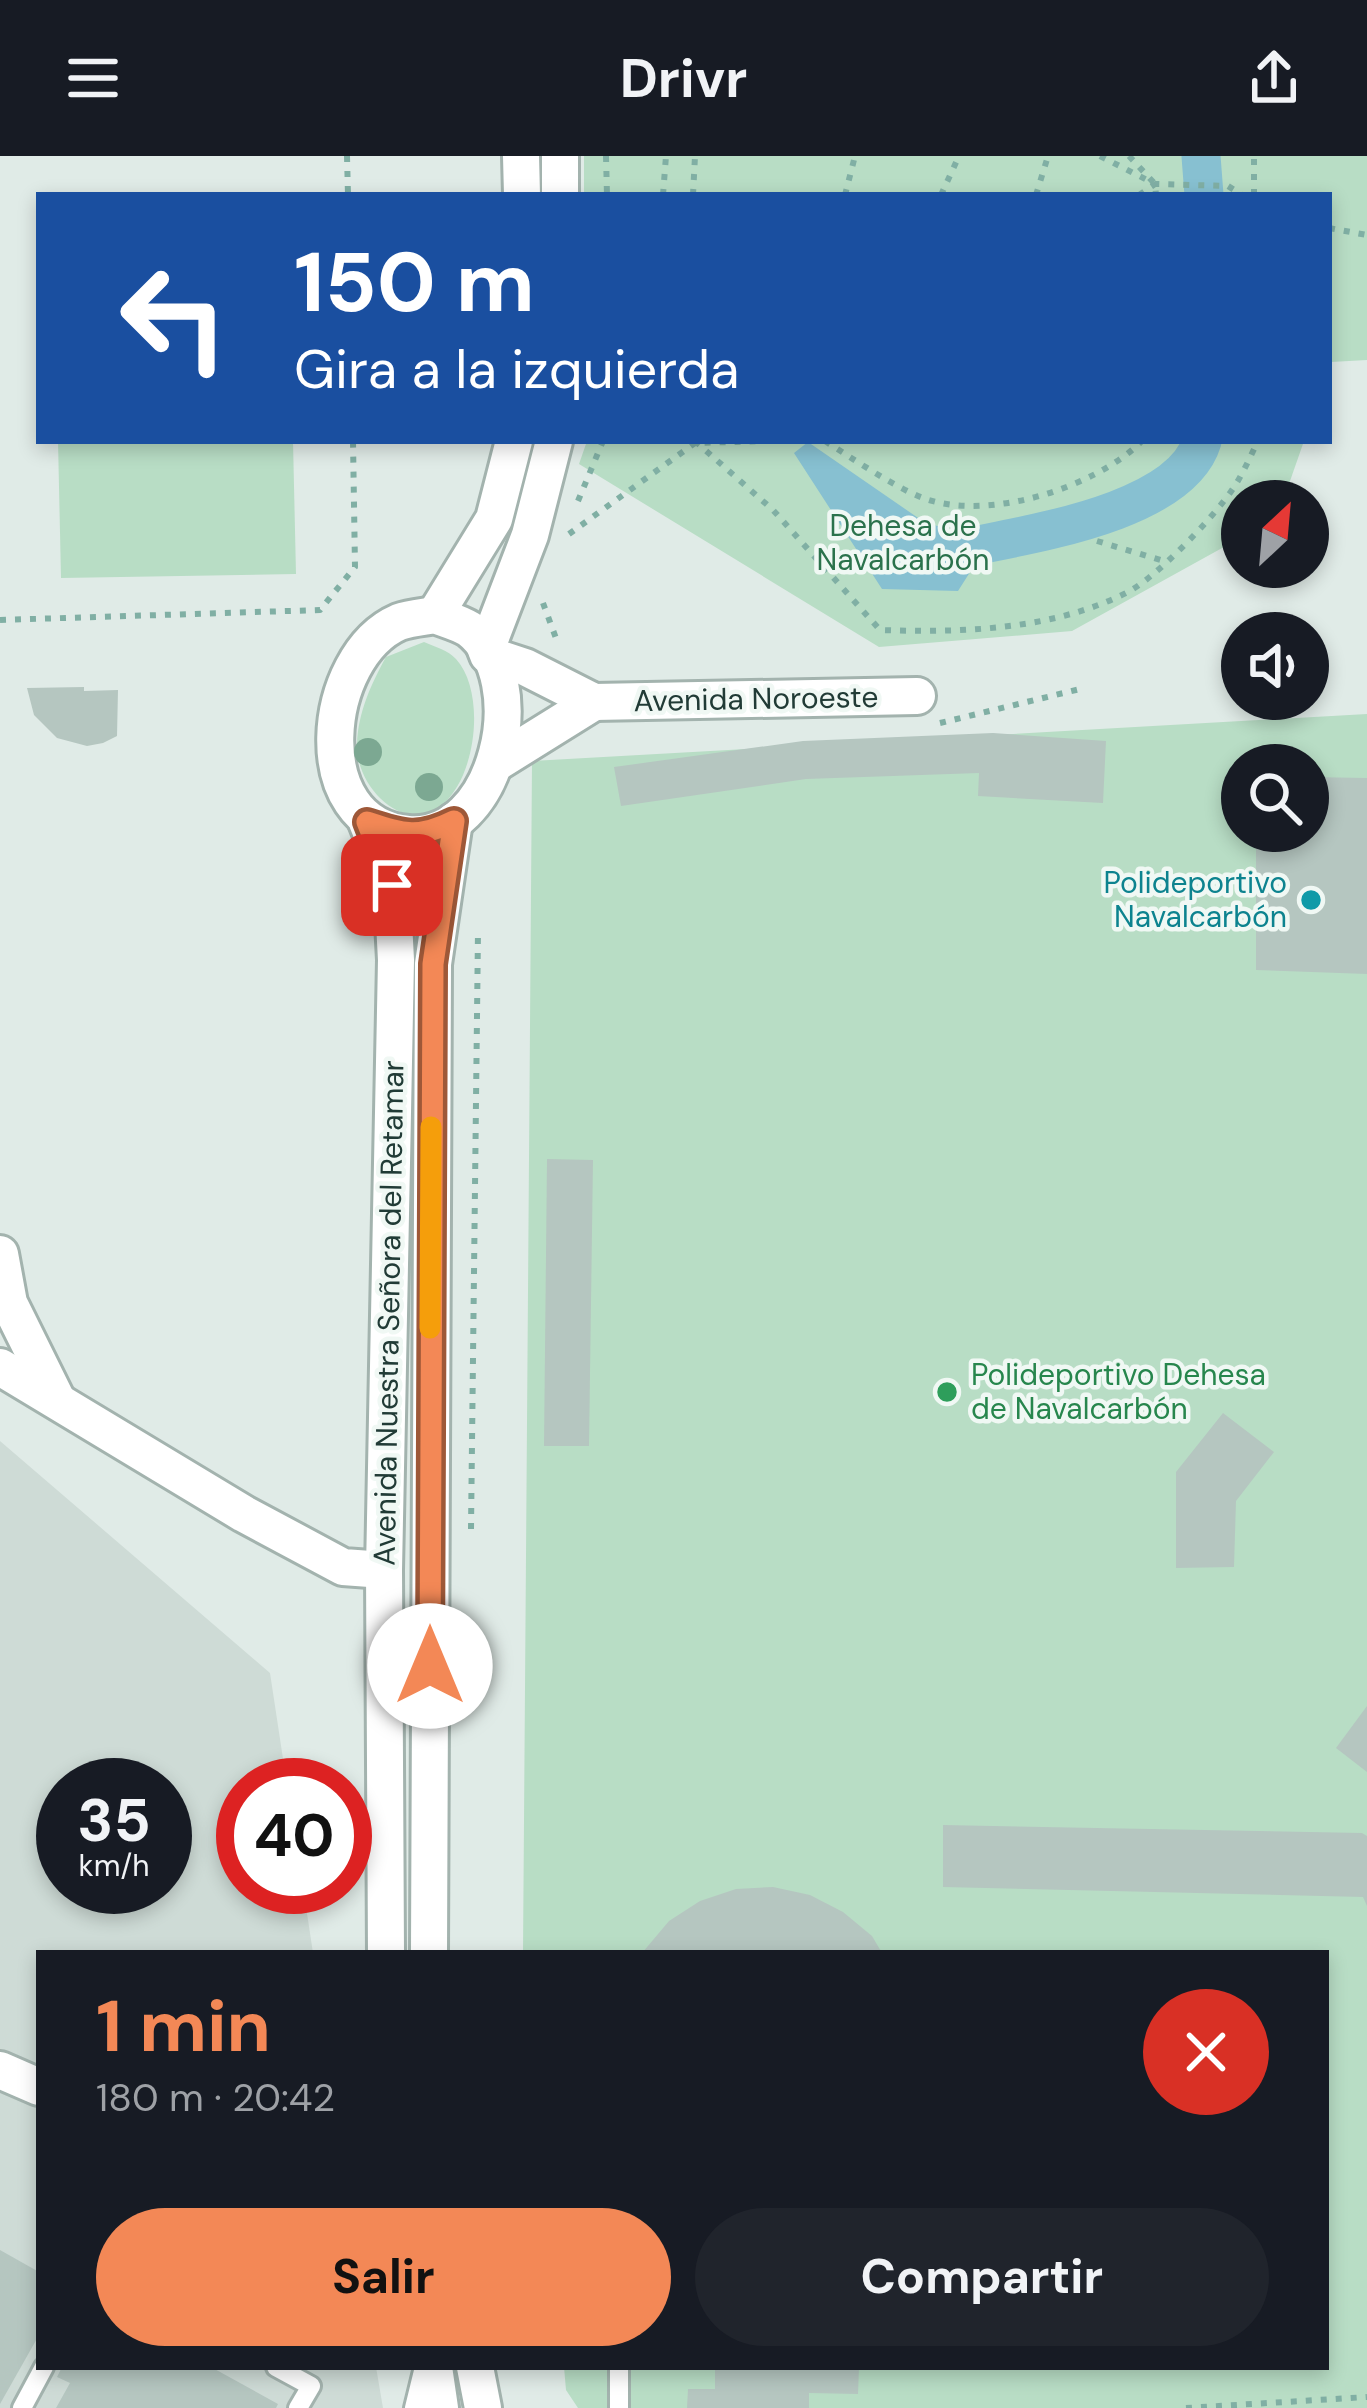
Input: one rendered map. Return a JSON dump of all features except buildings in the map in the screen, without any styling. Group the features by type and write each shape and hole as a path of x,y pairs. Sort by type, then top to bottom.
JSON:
{"street":[{"path":"521,156 522,192"},
{"path":"560,156 560,192"},
{"path":"435,615 494,519 513,444"},
{"path":"487,652 530,535 553,444"},
{"path":"435,615 469,629 487,652 498,682 503,721 496,763 477,798 454,821 428,834 403,834 367,822 347,799 334,751 336,719 347,681 371,644 399,622 435,615"},
{"name":"Avenida Noroeste","path":"487,652 594,702 922,710"},
{"name":"Avenida Noroeste","path":"496,763 594,702"},
{"name":"Avenida Nuestra Señora del Retamar","path":"429,1950 433,964 454,821"},
{"name":"Avenida Nuestra Señora del Retamar","path":"367,822 392,885 396,960 384,1570 386,1950"},
{"path":"0,1254 9,1303 56,1399"},
{"path":"0,1367 343,1567 384,1570"},
{"path":"0,2070 36,2086"},
{"path":"434,2370 440,2408"},
{"path":"476,2370 483,2408"}],"lane":[{"path":"22,2408 42,2370"},
{"path":"281,2370 310,2386 298,2408"},
{"path":"413,2408 423,2370"},
{"path":"619,2370 619,2408"}],"path":[{"path":"347,156 348,192"},
{"path":"606,156 607,192"},
{"path":"663,192 666,156"},
{"path":"693,192 695,156"},
{"path":"846,192 855,156"},
{"path":"942,192 959,156"},
{"path":"1037,192 1048,156"},
{"path":"1100,156 1155,184 1228,186 1238,192"},
{"path":"1129,156 1155,184 1156,192"},
{"path":"1143,156 1143,172"},
{"path":"1254,156 1254,192"},
{"path":"1143,192 1155,184"},
{"path":"1332,229 1367,235"},
{"path":"0,620 320,610 355,567 353,444"},
{"path":"556,543 691,444"},
{"path":"696,444 773,510 880,630 945,632 1051,619 1128,593 1167,562 1232,490 1256,444"},
{"path":"830,444 922,498 974,508 1079,483 1138,444"},
{"path":"1097,541 1167,562"},
{"path":"547,584 543,605 558,644"},
{"path":"922,710 950,722 1080,688"},
{"path":"470,1552 478,920"},
{"path":"1186,2408 1336,2404 1367,2396"}],"shaded area":[{"path":"0,1441 270,1673 283,1758 216,1758 216,1914 307,1914 313,1950 36,1950 36,2370 377,2370 383,2408 0,2408"}],"green space":[{"path":"584,156 1367,156 1367,360 1332,362 1332,192 584,192"},
{"path":"58,444 293,444 296,574 61,578"},
{"name":"Dehesa de Navalcarbón","path":"586,444 1303,444 1290,480 1221,480 1221,549 1072,631 879,647 579,464"},
{"path":"424,642 453,656 465,674 474,712 473,733 470,755 454,792 442,805 412,815 397,811 373,790 358,760 357,744 366,699 386,657"},
{"name":"Polideportivo Dehesa de Navalcarbón","path":"1367,714 1367,2408 578,2408 566,2390 564,2370 1329,2370 1329,1950 523,1950 532,761 1329,720 1329,716"}],"water":[{"path":"811,444 924,522 961,533 972,569 958,591 882,589 794,453"}],"waterway":[{"path":"1201,156 1204,192"},
{"path":"964,548 1062,527 1134,503 1188,466 1200,444"}],"slow traffic":[{"path":"430,1328 431,1127"}],"place":[{"name":"Polideportivo Navalcarbón","path":"1311,900"},
{"name":"Polideportivo Dehesa de Navalcarbón","path":"947,1392"}],"route":[{"path":"392,885 367,822 403,834 428,834 454,821 433,964 430,1666"}]}
